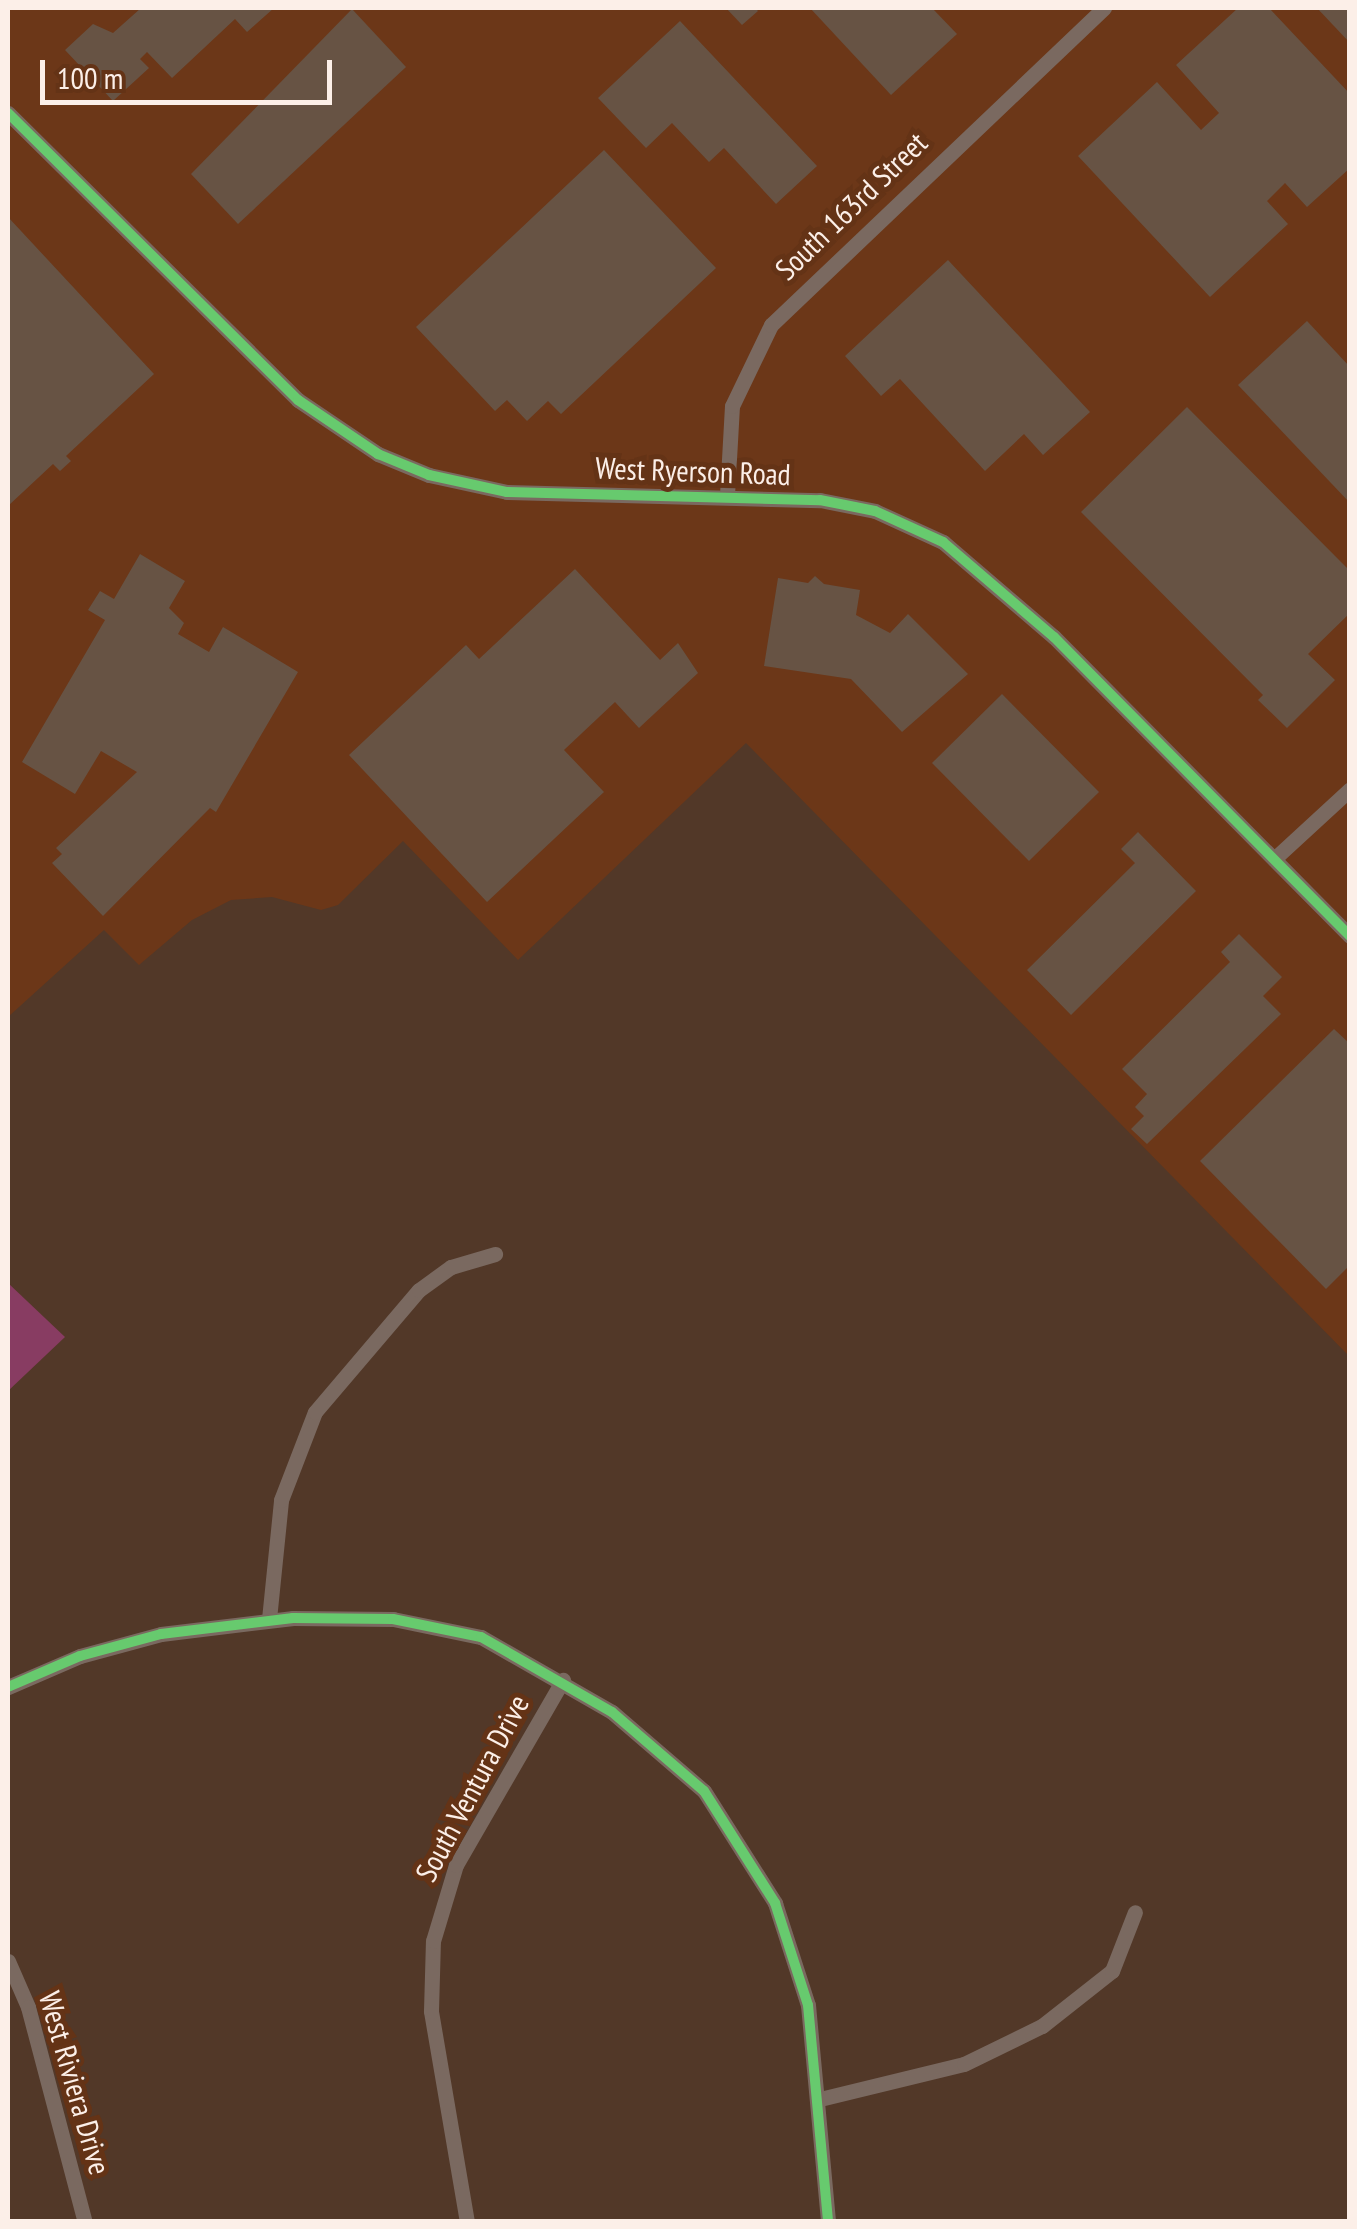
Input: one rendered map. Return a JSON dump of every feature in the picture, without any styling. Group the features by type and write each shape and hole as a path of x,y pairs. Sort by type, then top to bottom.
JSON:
{"street":[{"name":"South 163rd Street","path":"727,495 732,406 771,325 1104,8"},
{"name":"West Ryerson Road","path":"8,113 298,400 378,454 429,475 508,492 727,495 863,508 943,542 1054,637 1350,936"},
{"path":"1274,859 1350,788"},
{"path":"269,1620 281,1500 315,1412 419,1290 451,1267 495,1254"},
{"path":"8,1687 120,1643 269,1620 430,1624 481,1637 563,1680 685,1771 751,1857 799,1969 820,2099 828,2222"},
{"name":"South Ventura Drive","path":"467,2222 431,2011 433,1941 456,1865 563,1680"},
{"path":"820,2099 964,2064 1042,2026 1112,1971 1135,1912"},
{"name":"West Riviera Drive","path":"8,1961 33,2022 85,2222"}],"shaded area":[{"path":"8,8 1349,8 1349,1356 746,743 518,960 403,841 338,905 321,910 272,897 231,900 192,920 139,965 104,930 8,1017"},
{"path":"8,1283 65,1337 8,1391"}],"building":[{"path":"141,8 274,8 247,32 235,19 172,78 147,52 140,59 149,68 113,101 65,50 93,24 113,33"},
{"path":"726,8 755,8 758,11 742,25"},
{"path":"810,8 932,8 957,34 891,95"},
{"path":"1238,8 1269,8 1350,94 1350,168 1307,207 1285,183 1267,201 1288,224 1210,297 1078,156 1157,82 1201,130 1219,113 1176,65"},
{"path":"1317,8 1350,8 1350,43"},
{"path":"352,9 406,67 238,224 191,174"},
{"path":"680,21 817,166 776,204 724,148 709,162 672,123 646,148 598,98"},
{"path":"604,150 716,268 561,414 548,401 527,421 507,400 495,411 416,327"},
{"path":"8,217 154,374 66,456 71,461 60,471 53,464 8,506"},
{"path":"948,260 1090,412 1043,455 1024,434 985,471 900,379 881,396 845,356"},
{"path":"1307,321 1350,367 1350,503 1238,385"},
{"path":"1187,407 1350,571 1350,613 1308,654 1335,680 1287,728 1258,700 1263,695 1081,512"},
{"path":"140,554 185,581 169,608 184,623 178,634 209,652 223,627 298,672 216,812 210,808 103,916 52,863 62,854 56,848 137,772 101,751 75,794 22,762 105,620 88,610 100,591 114,599"},
{"path":"575,569 660,660 678,643 698,673 639,728 615,702 564,750 604,792 487,902 349,755 466,645 479,659"},
{"path":"815,576 824,584 860,590 856,615 890,633 908,614 968,674 902,732 851,679 764,666 778,578 808,583"},
{"path":"1002,694 1099,792 1029,861 932,763"},
{"path":"1138,832 1196,891 1071,1015 1027,970 1135,863 1121,849"},
{"path":"1239,934 1282,977 1263,996 1281,1014 1147,1144 1131,1129 1144,1116 1135,1107 1147,1094 1122,1069 1230,962 1221,952"},
{"path":"1334,1029 1350,1044 1350,1265 1326,1289 1200,1161"}],"cycle path":[{"path":"8,113 298,400 378,454 429,475 507,492 820,500 875,511 943,542 1054,637 1350,936"},
{"path":"8,1687 80,1656 161,1634 293,1618 393,1619 481,1637 612,1712 704,1791 775,1903 808,2005 828,2222"}]}
